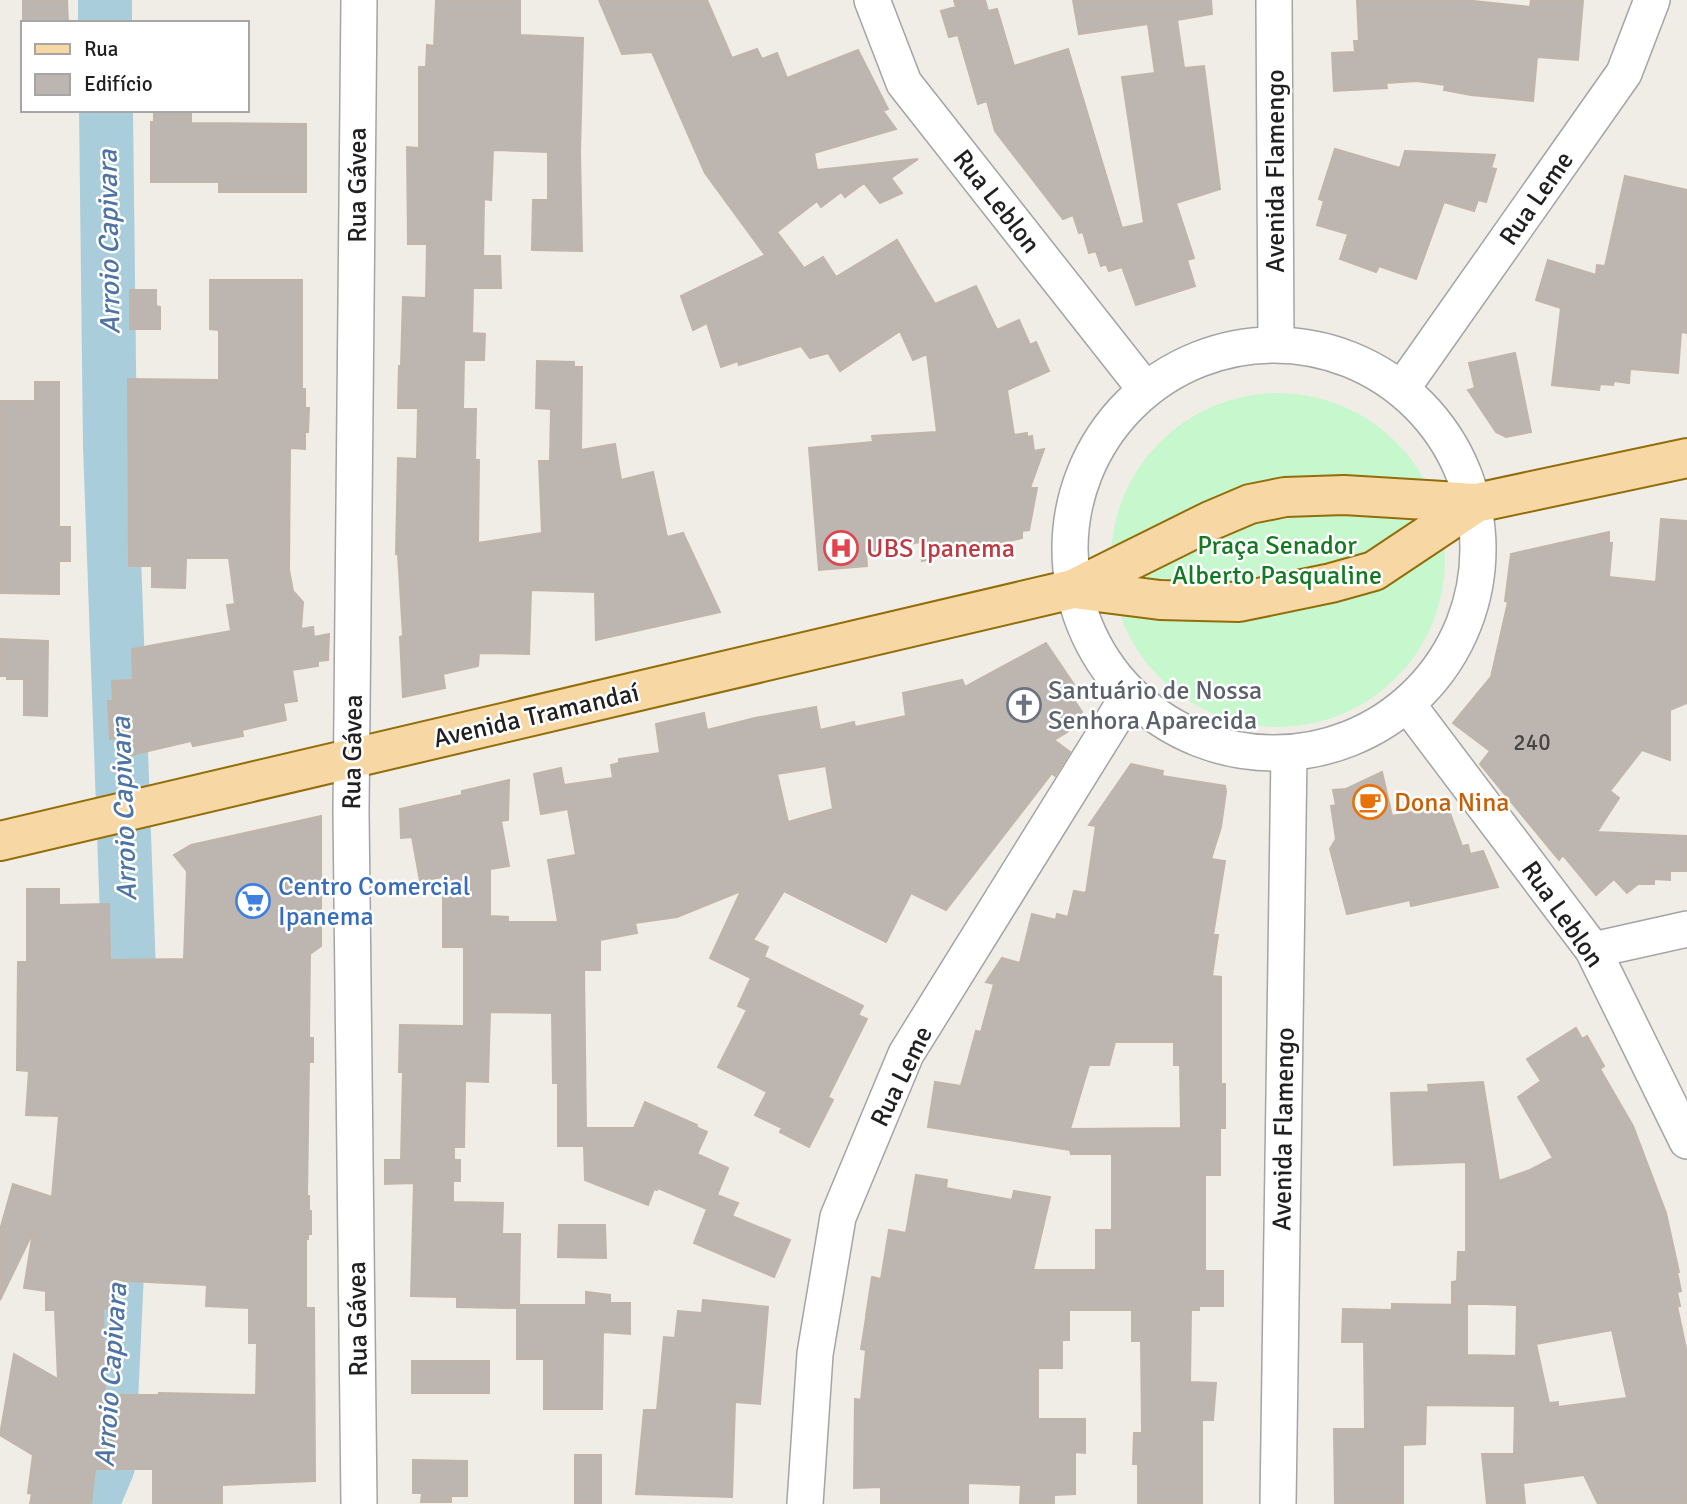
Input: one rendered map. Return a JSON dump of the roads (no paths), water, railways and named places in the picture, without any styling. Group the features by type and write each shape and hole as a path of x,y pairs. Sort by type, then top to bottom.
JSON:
{"main road":[{"name":"Avenida Tramandaí","path":"0,841 1073,589 1250,504 1297,497 1344,495 1476,503 1687,458"},
{"path":"1380,498 1393,505 1402,523 1402,541 1394,559"},
{"name":"Avenida Tramandaí","path":"1073,589 1160,600 1239,603 1374,571 1476,503"},
{"path":"1158,547 1146,561 1142,578 1150,594 1160,600"}],"street":[{"name":"Rua Gávea","path":"359,0 352,759 359,1504"},
{"name":"Rua Leblon","path":"872,0 904,83 1145,389"},
{"name":"Avenida Flamengo","path":"1273,0 1276,343"},
{"name":"Rua Leme","path":"1403,387 1624,73 1653,0"},
{"path":"1276,343 1343,354 1403,387 1449,438 1476,503 1478,583 1448,658 1408,705 1352,739 1289,754 1231,750 1177,731 1129,695 1092,646 1073,589 1069,533 1081,479 1107,430 1145,389 1213,352 1276,343"},
{"name":"Rua Leme","path":"805,1504 815,1354 838,1217 906,1054 1129,695"},
{"name":"Rua Leblon","path":"1408,705 1593,950 1687,1142"},
{"name":"Avenida Flamengo","path":"1278,1504 1289,754"},
{"path":"1593,950 1687,929"}],"waterway":[{"name":"Arroio Capivara","path":"105,0 105,21"},
{"name":"Arroio Capivara","path":"106,112 110,446 129,1034"},
{"name":"Arroio Capivara","path":"92,1504 108,1466 120,1207"}],"place":[{"name":"UBS Ipanema","path":"841,548"},
{"name":"Santuário de Nossa Senhora Aparecida","path":"1024,705"},
{"name":"Dona Nina","path":"1370,802"},
{"name":"Centro Comercial Ipanema","path":"253,901"}],"park label":[{"name":"Praça Senador Alberto Pasqualine","path":"1277,560"}]}
